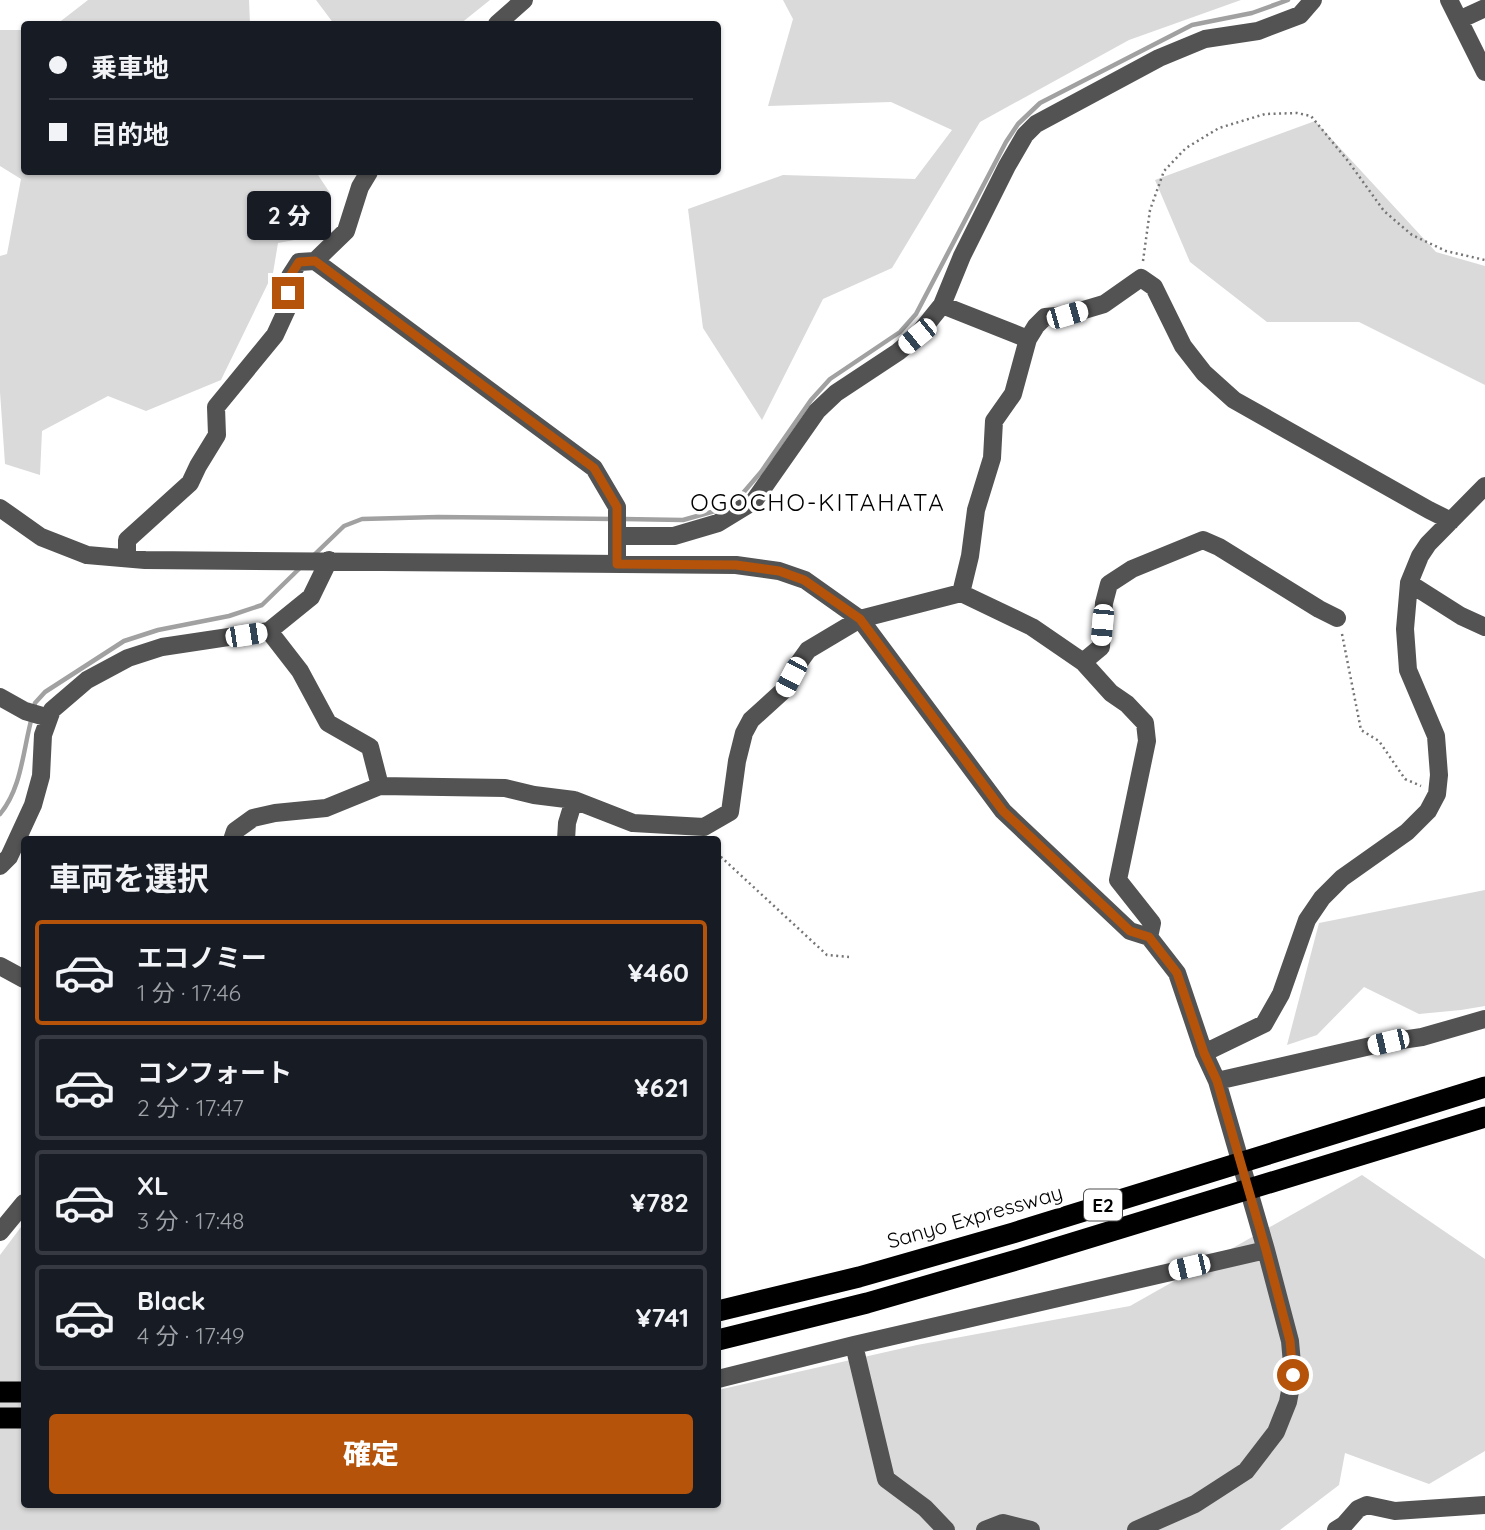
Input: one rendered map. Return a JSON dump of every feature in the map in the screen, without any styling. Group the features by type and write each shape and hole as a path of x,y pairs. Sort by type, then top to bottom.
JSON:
{"highway":[{"name":"Sanyo Expressway","path":"721,1310 859,1277 1013,1233 1485,1087"},
{"name":"E2","path":"721,1339 867,1303 1020,1259 1485,1117"},
{"path":"0,1392 21,1392"},
{"path":"0,1418 21,1418"}],"street":[{"path":"500,21 524,0"},
{"path":"617,536 674,536 718,523 754,501 817,411 849,383 898,352 917,336 942,305 962,256 1007,166 1025,135 1036,124 1159,58 1205,38 1258,31 1300,15 1313,0"},
{"path":"1449,0 1485,72"},
{"path":"1459,20 1485,8"},
{"path":"315,261 346,231 360,187 367,175"},
{"path":"127,558 127,540 190,483 217,435 216,407 275,335 287,309 290,276 294,269 299,262 315,261 594,468 617,507 617,564"},
{"path":"961,593 970,556 976,510 992,458 994,421 1013,394 1028,339 1035,326 1045,317 1067,315 1104,304 1141,278 1154,287 1183,345 1203,373 1234,400 1451,521"},
{"path":"942,305 1028,339"},
{"path":"1204,1053 1264,1024 1281,995 1307,920 1322,898 1342,878 1407,832 1428,811 1437,793 1439,775 1436,736 1408,670 1405,629 1409,583 1428,544 1485,486"},
{"path":"0,508 41,537 87,555 145,560 736,565 779,571 804,580 860,619 1003,811 1130,931 1149,937 1177,973 1204,1053 1217,1081 1290,1341 1293,1375 1288,1402 1276,1432 1246,1471 1195,1504 1136,1530"},
{"path":"1428,544 1422,539 1428,525 1429,510"},
{"path":"674,536 674,565"},
{"path":"1083,662 1101,647 1104,603 1109,584 1132,569 1203,540 1337,618"},
{"path":"0,866 9,857 33,805 41,776 43,735 52,710 87,680 128,658 162,646 269,631 311,597 329,560"},
{"path":"1409,583 1461,616 1485,627"},
{"path":"233,836 235,831 253,818 326,807 380,786 505,788 574,800 633,823 704,827 730,812 744,733 751,720 784,690 808,650 860,619 961,593 1032,627 1083,662 1111,693 1127,704 1144,723 1147,741 1118,880 1152,923 1149,937"},
{"path":"269,631 300,671 328,723 370,747 380,786"},
{"path":"0,697 25,711 49,718"},
{"path":"566,836 574,800"},
{"path":"0,966 21,977"},
{"path":"1217,1081 1388,1042 1422,1037 1485,1018"},
{"path":"0,1233 21,1207"},
{"path":"721,1378 1266,1250"},
{"path":"854,1345 886,1479 925,1508 946,1530"},
{"path":"1336,1530 1358,1509 1367,1505 1395,1511 1485,1506"},
{"path":"985,1530 1003,1523 1031,1530"}],"path":[{"path":"1141,278 1150,210 1164,171 1186,148 1219,128 1265,114 1297,113 1311,116 1384,211 1412,235 1446,251 1485,260"},
{"path":"1337,618 1361,730 1379,741 1405,779 1437,793"},
{"path":"721,857 827,955 849,957"}],"shaded area":[{"path":"88,0 249,0 250,21 61,21"},
{"path":"316,0 490,0 464,21 332,21"},
{"path":"783,0 1241,0 1129,40 980,122 892,268 823,299 762,420 703,328 688,209 783,175 915,179 952,130 891,102 768,106 793,19"},
{"path":"0,30 21,30 21,175 318,175 330,193 305,238 278,243 273,273 221,380 146,411 108,396 42,431 40,475 5,464 0,392 0,256 7,254 21,179 0,166"},
{"path":"1315,121 1436,252 1485,266 1485,385 1359,322 1267,322 1190,262 1155,180"},
{"path":"1485,890 1485,1006 1419,1014 1364,987 1317,1035 1287,1045 1319,923"},
{"path":"1362,1175 1485,1259 1485,1451 1429,1484 1345,1453 1339,1485 1280,1530 0,1530 0,1255 21,1227 21,1508 721,1508 721,1389 917,1345 1130,1306"}],"waterway":[{"path":"623,519 683,520 715,511 743,493 761,472 811,400 830,379 900,332 916,314 1006,142 1018,124 1040,103 1192,25 1252,13 1288,0"},
{"path":"314,555 344,526 362,519 614,519"},
{"path":"34,708 45,692 124,641 158,630 229,616 262,605 302,566"},
{"path":"0,814 13,792 21,768 32,717"}],"district":[{"name":"OGOCHO-KITAHATA","path":"818,503"}],"route":[{"path":"288,293 290,276 299,262 315,261 594,468 617,507 617,564 736,565 779,571 804,580 860,619 1003,811 1130,931 1149,937 1177,973 1204,1053 1217,1081 1266,1250 1290,1341 1293,1375"}]}
